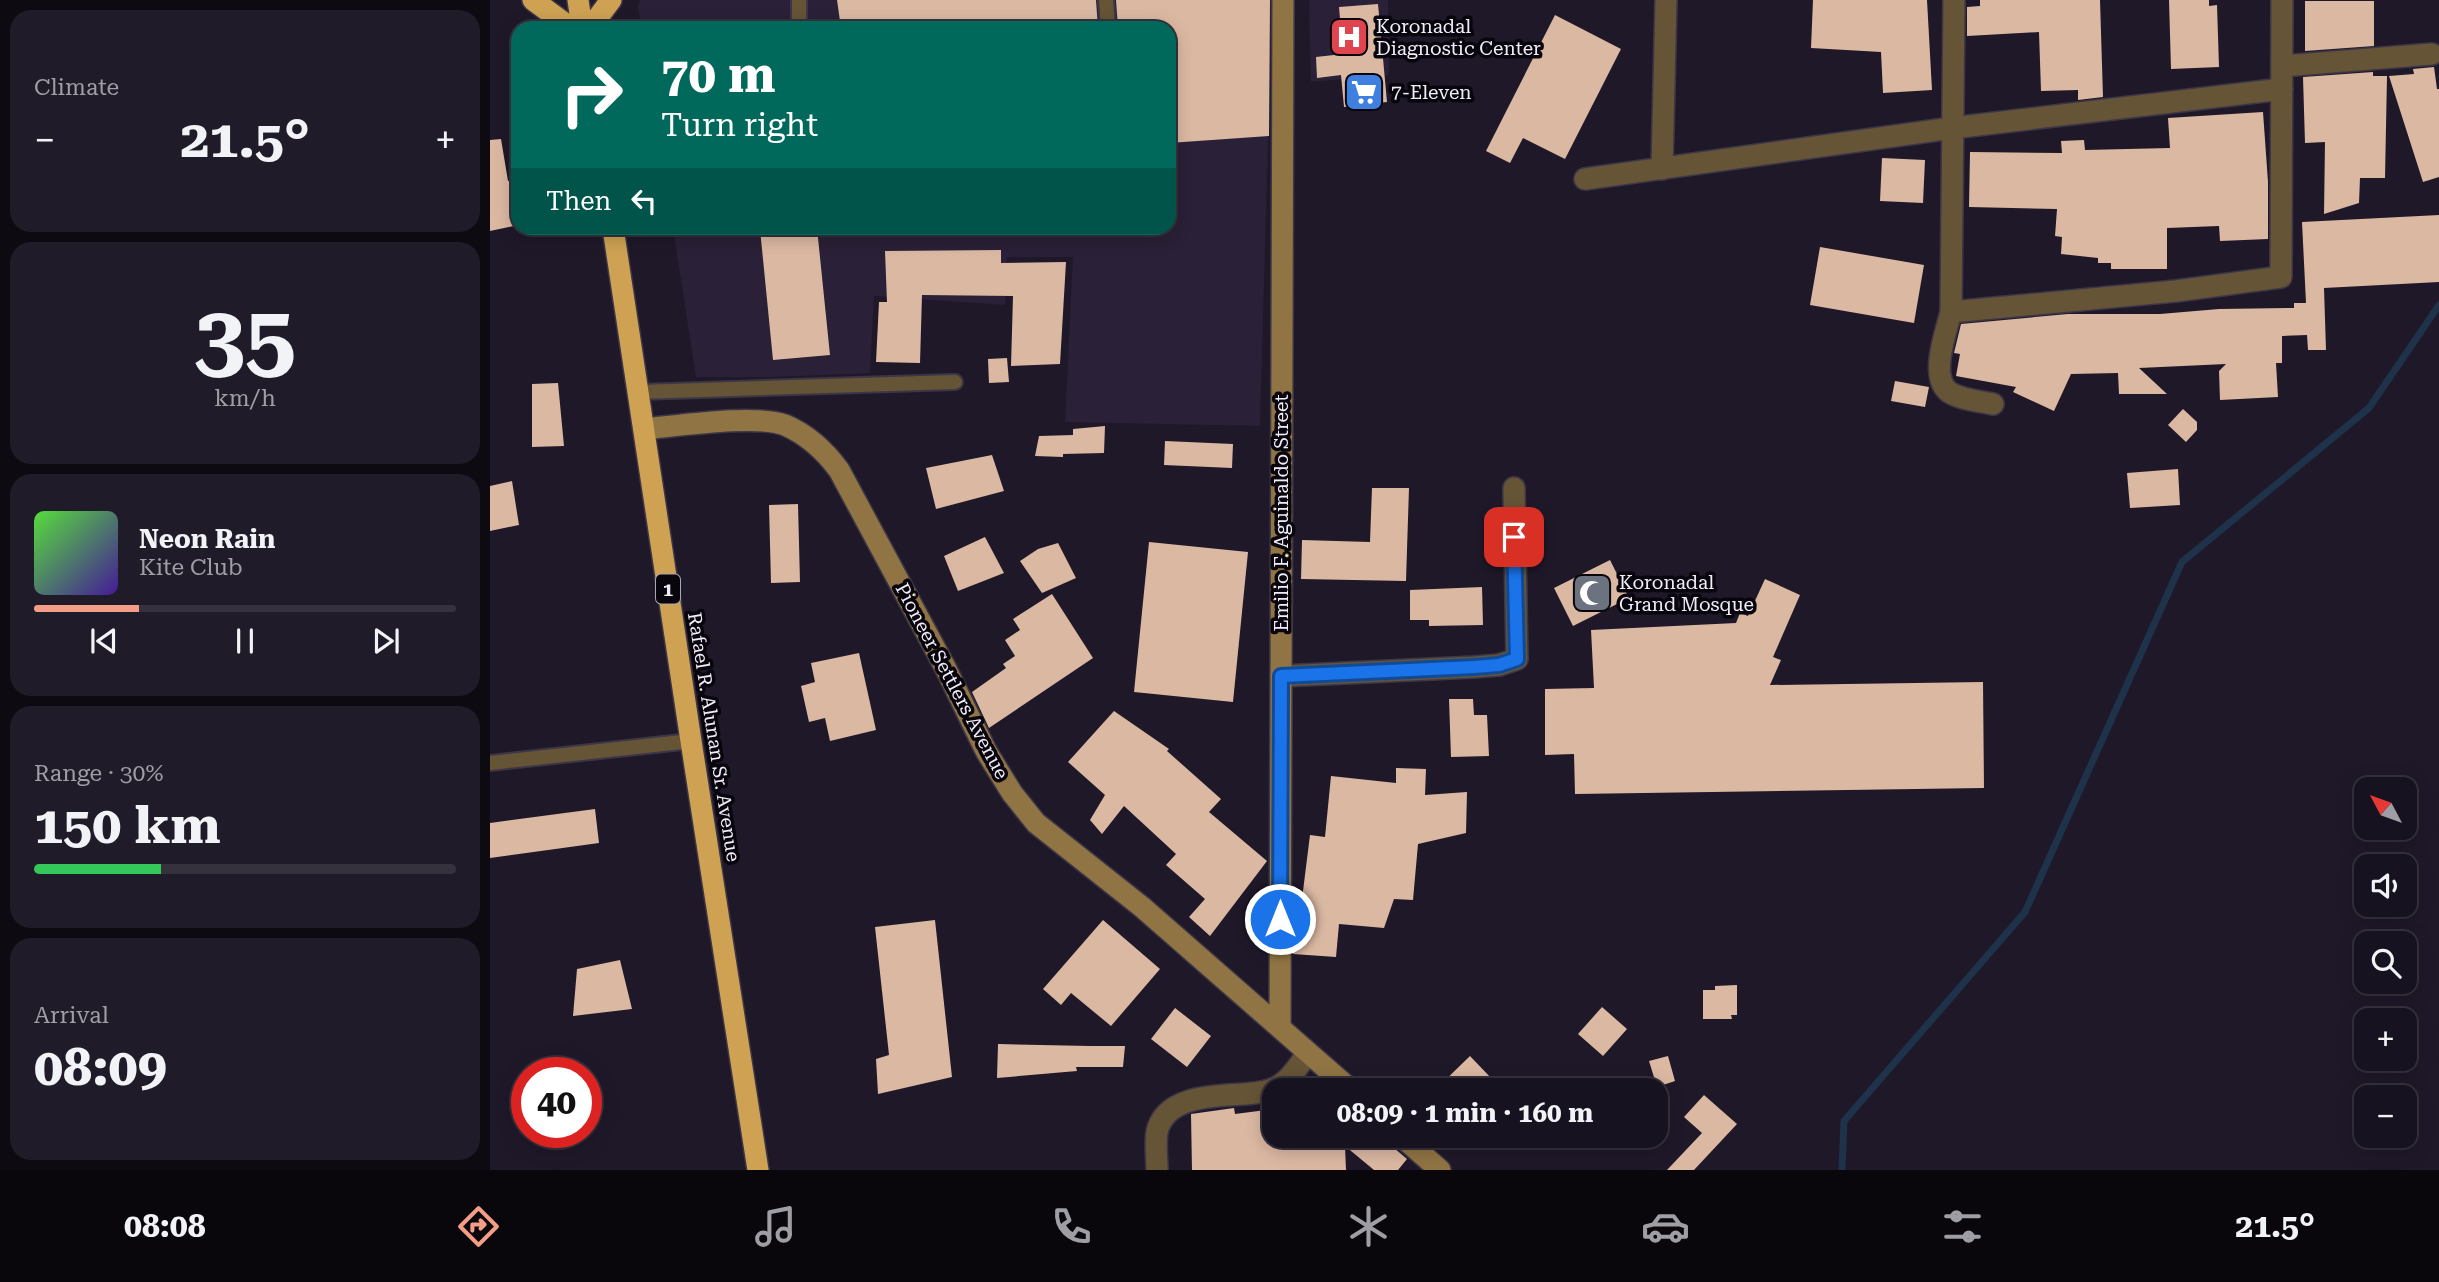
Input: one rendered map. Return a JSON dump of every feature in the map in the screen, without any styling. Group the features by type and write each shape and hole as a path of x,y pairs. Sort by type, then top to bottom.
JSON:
{"highway":[{"path":"533,0 562,21"},
{"path":"578,0 581,21"},
{"path":"595,21 611,0"},
{"name":"Rafael R. Alunan Sr. Avenue","path":"614,235 758,1170"}],"street":[{"name":"Emilio F. Aguinaldo Street","path":"1280,1027 1283,0"},
{"path":"1662,169 1666,0"},
{"path":"1954,0 1951,312 1940,358 1940,378 1949,392 1993,404"},
{"path":"1951,312 2176,292 2281,277 2282,0"},
{"path":"2282,66 2432,54"},
{"path":"1585,179 1952,128 2282,89"},
{"name":"Pioneer Settlers Avenue","path":"644,429 761,420 784,425 825,451 839,470 946,669 986,751 1012,793 1037,823 1153,916 1336,1078"},
{"path":"1281,676 1474,667 1499,665 1517,659 1514,488"},
{"path":"1157,1170 1157,1131 1172,1111 1183,1103 1200,1098 1268,1090 1281,1085 1308,1053"},
{"path":"1415,1148 1440,1170"}],"lane":[{"path":"799,0 799,21"},
{"path":"1106,0 1108,21"},
{"path":"639,392 954,382"},
{"path":"490,763 691,741"}],"shaded area":[{"path":"641,0 1272,0 1260,426 1065,422 1073,257 1007,257 1005,305 874,296 870,373 696,377 674,235 1176,235 1176,21 640,21 638,5"},
{"name":"Koronadal Diagnostic Center","path":"1309,0 1388,0 1389,75 1311,82"}],"building":[{"path":"837,0 1096,0 1098,21 840,21"},
{"path":"1116,0 1270,0 1269,136 1176,143 1176,21 1118,21"},
{"path":"1813,0 1927,0 1932,90 1883,93 1881,52 1811,48"},
{"path":"1980,0 2100,0 2103,97 2078,100 2078,90 2041,91 2039,32 1967,36 1967,7 1980,6"},
{"path":"2169,0 2209,0 2209,6 2217,5 2219,67 2171,69"},
{"path":"2305,1 2374,1 2374,46 2305,51"},
{"path":"1378,4 1387,102 1344,107 1341,75 1317,78 1316,57 1343,54 1339,7"},
{"path":"1555,15 1621,49 1565,159 1523,138 1510,163 1486,151"},
{"path":"2434,67 2439,89 2439,177 2423,182 2389,76 2414,74 2413,69"},
{"path":"2373,72 2373,76 2387,76 2385,178 2360,178 2359,203 2324,214 2325,142 2305,143 2303,77"},
{"path":"2263,112 2268,182 2268,239 2220,241 2219,226 2167,228 2167,269 2111,269 2111,263 2098,263 2098,258 2061,254 2062,237 2055,236 2057,209 1969,207 1970,152 2062,153 2061,141 2084,140 2085,150 2170,148 2168,118"},
{"path":"501,139 508,181 511,180 511,226 490,231 490,140"},
{"path":"1882,158 1925,160 1923,203 1880,201"},
{"path":"2439,215 2439,282 2324,288 2326,350 2308,350 2307,335 2282,336 2282,363 2276,363 2278,397 2220,400 2219,371 2226,364 2139,368 2167,394 2119,394 2118,373 2071,374 2054,411 2013,392 2016,387 1956,376 1960,354 1954,353 1961,324 2068,314 2160,314 2219,309 2294,308 2294,303 2306,303 2302,222"},
{"path":"761,235 818,235 830,355 773,360"},
{"path":"1820,247 1924,265 1914,323 1810,305"},
{"path":"1001,250 1001,263 1066,262 1060,364 1011,366 1013,296 922,295 920,363 876,362 879,302 887,302 885,251"},
{"path":"1007,358 1009,382 989,383 988,359"},
{"path":"1895,381 1929,387 1925,407 1891,401"},
{"path":"558,383 564,446 532,447 532,384"},
{"path":"2183,409 2197,422 2197,430 2186,442 2168,425"},
{"path":"1105,426 1104,453 1063,454 1063,457 1035,456 1039,436 1073,435 1073,429"},
{"path":"1165,441 1233,444 1232,468 1164,465"},
{"path":"992,455 1004,491 936,509 926,468"},
{"path":"2178,469 2180,505 2130,508 2127,473"},
{"path":"512,481 519,525 490,531 490,486"},
{"path":"1372,488 1409,488 1406,581 1301,579 1302,540 1370,542"},
{"path":"798,504 800,582 771,583 769,505"},
{"path":"985,537 1004,573 958,591 944,556"},
{"path":"1149,542 1248,552 1233,702 1134,692"},
{"path":"1058,543 1076,578 1042,593 1020,561 1038,549"},
{"name":"Koronadal Grand Mosque","path":"1610,560 1629,598 1573,626 1554,588"},
{"path":"1765,579 1800,595 1773,657 1781,660 1770,685 1983,682 1984,788 1575,794 1574,754 1545,755 1545,689 1594,688 1591,630 1736,623 1740,613 1748,616"},
{"path":"1482,587 1483,625 1429,626 1429,620 1410,620 1410,590"},
{"path":"1052,594 1093,658 989,728 972,692 1006,668 1003,664 1015,656 1005,640 1020,630 1013,619"},
{"path":"859,653 876,730 830,741 825,718 809,722 801,686 815,682 811,663"},
{"path":"1449,699 1473,699 1474,715 1487,715 1489,756 1451,757"},
{"path":"1114,711 1169,749 1167,751 1221,799 1209,812 1267,861 1210,936 1189,917 1205,899 1166,865 1176,854 1124,806 1102,834 1090,820 1105,795 1068,762"},
{"path":"1396,768 1426,769 1425,795 1467,792 1466,833 1418,844 1413,900 1394,899 1384,928 1339,924 1336,957 1293,954 1297,899 1302,899 1310,835 1325,837 1331,776 1396,783"},
{"path":"595,809 599,843 490,858 490,823"},
{"path":"935,920 952,1077 878,1094 876,1059 889,1055 875,927"},
{"path":"1103,920 1160,969 1111,1026 1071,993 1061,1005 1043,989"},
{"path":"620,960 632,1009 573,1016 577,969"},
{"path":"1737,985 1737,1015 1731,1015 1732,1019 1703,1019 1703,990 1715,990 1715,986"},
{"path":"1602,1007 1627,1029 1603,1056 1578,1034"},
{"path":"1175,1008 1211,1036 1187,1067 1151,1039"},
{"path":"998,1044 1125,1046 1123,1067 1076,1067 1077,1071 997,1078"},
{"path":"1470,1056 1491,1078 1447,1078"},
{"path":"1668,1056 1675,1081 1668,1083 1668,1078 1654,1078 1649,1061"},
{"path":"1704,1095 1737,1124 1694,1170 1667,1170 1702,1133 1684,1117"},
{"path":"1234,1108 1235,1114 1262,1111 1262,1148 1345,1148 1346,1170 1192,1170 1191,1114"},
{"path":"1347,1148 1394,1148 1407,1159 1398,1170 1374,1170"}],"waterway":[{"path":"1842,1170 1844,1121 2025,912 2182,562 2369,408 2439,305"}],"place":[{"name":"Koronadal Diagnostic Center","path":"1349,37"},
{"name":"7-Eleven","path":"1364,92"},
{"name":"Koronadal Grand Mosque","path":"1592,593"}],"route":[{"path":"1280,919 1281,676 1474,667 1499,665 1517,659 1514,537"}]}
